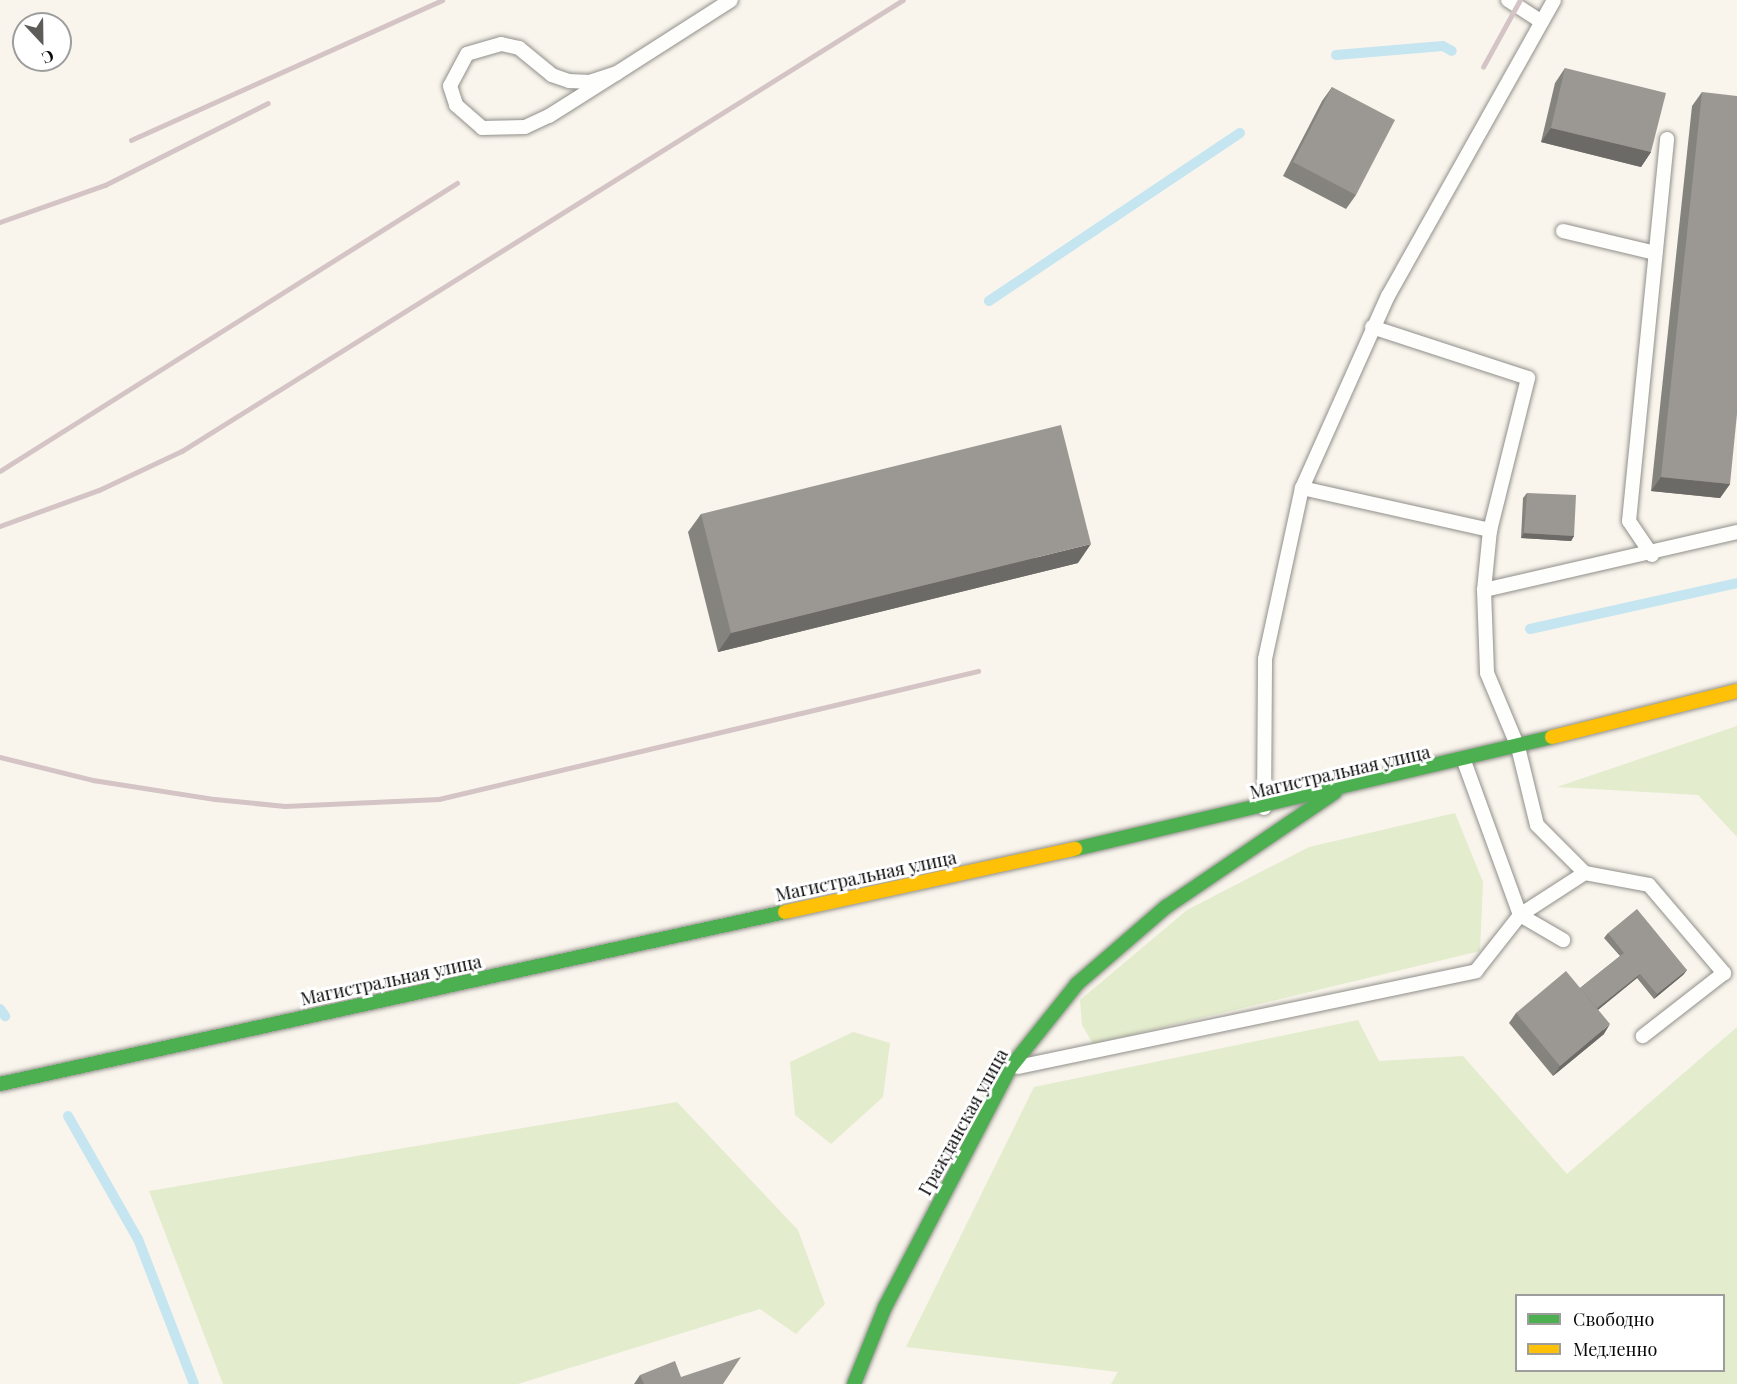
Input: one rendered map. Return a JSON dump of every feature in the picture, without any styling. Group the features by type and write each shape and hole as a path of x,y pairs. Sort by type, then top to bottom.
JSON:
{"main road":[{"name":"Магистральная улица","path":"0,1084 1335,792 1737,691"},
{"name":"Гражданская улица","path":"854,1384 885,1307 1010,1068 1077,984 1166,907 1335,792"}],"lane":[{"path":"617,73 590,82 569,81 552,75 519,48 501,44 467,54 450,86 466,118 482,128 503,129 549,116 617,73 731,0"},
{"path":"1508,0 1542,22"},
{"path":"1264,808 1264,659 1302,488 1372,327 1554,0"},
{"path":"1652,555 1629,521 1667,139"},
{"path":"1563,231 1655,253"},
{"path":"1372,327 1528,378 1490,530 1484,591 1487,673 1518,747 1537,825 1585,873 1649,885 1724,973 1643,1036"},
{"path":"1302,488 1490,530"},
{"path":"1484,591 1652,555 1737,532"},
{"path":"1464,761 1520,915 1563,940"},
{"path":"1010,1068 1476,971 1520,915 1585,873"}],"green space":[{"path":"1737,726 1737,837 1698,795 1557,787"},
{"path":"1455,813 1483,882 1480,951 1093,1044 1082,1025 1080,1000 1187,910 1309,847"},
{"path":"1358,1020 1379,1061 1463,1056 1567,1174 1737,1027 1737,1384 1111,1384 1118,1372 906,1347 1034,1087"},
{"path":"853,1032 890,1043 883,1097 831,1144 795,1115 790,1062"},
{"path":"677,1102 798,1230 825,1304 796,1334 760,1309 518,1384 223,1384 149,1191"}],"building":[{"path":"1565,68 1666,93 1651,152 1551,128"},
{"path":"1332,87 1395,120 1356,195 1293,162"},
{"path":"1702,92 1737,96 1737,414 1730,484 1661,477"},
{"path":"1061,425 1091,544 731,633 701,514"},
{"path":"1527,493 1576,495 1574,536 1524,533"},
{"path":"1637,909 1687,970 1657,994 1640,974 1597,1008 1580,988 1624,953 1608,933"},
{"path":"1566,971 1610,1024 1560,1066 1516,1013"},
{"path":"741,1357 723,1384 644,1384 640,1375 675,1361 681,1377"}],"waterway":[{"path":"1336,55 1443,46 1452,51"},
{"path":"989,301 1240,133"},
{"path":"1530,629 1737,583"},
{"path":"0,1009 5,1016"},
{"path":"68,1116 138,1239 194,1384"}],"railway":[{"path":"131,140 442,0"},
{"path":"0,526 99,490 182,451 903,0"},
{"path":"1483,67 1520,0"},
{"path":"0,222 105,185 268,103"},
{"path":"0,471 457,183"},
{"path":"0,757 93,780 215,799 285,806 439,799 978,671"}],"traffic: fast":[{"path":"1075,849 1552,737"},
{"path":"854,1384 885,1307 1010,1068 1077,984 1166,907 1335,792"},
{"path":"0,1084 785,912"}],"traffic: slow":[{"path":"1552,737 1737,691"},
{"path":"785,912 1075,849"}]}
